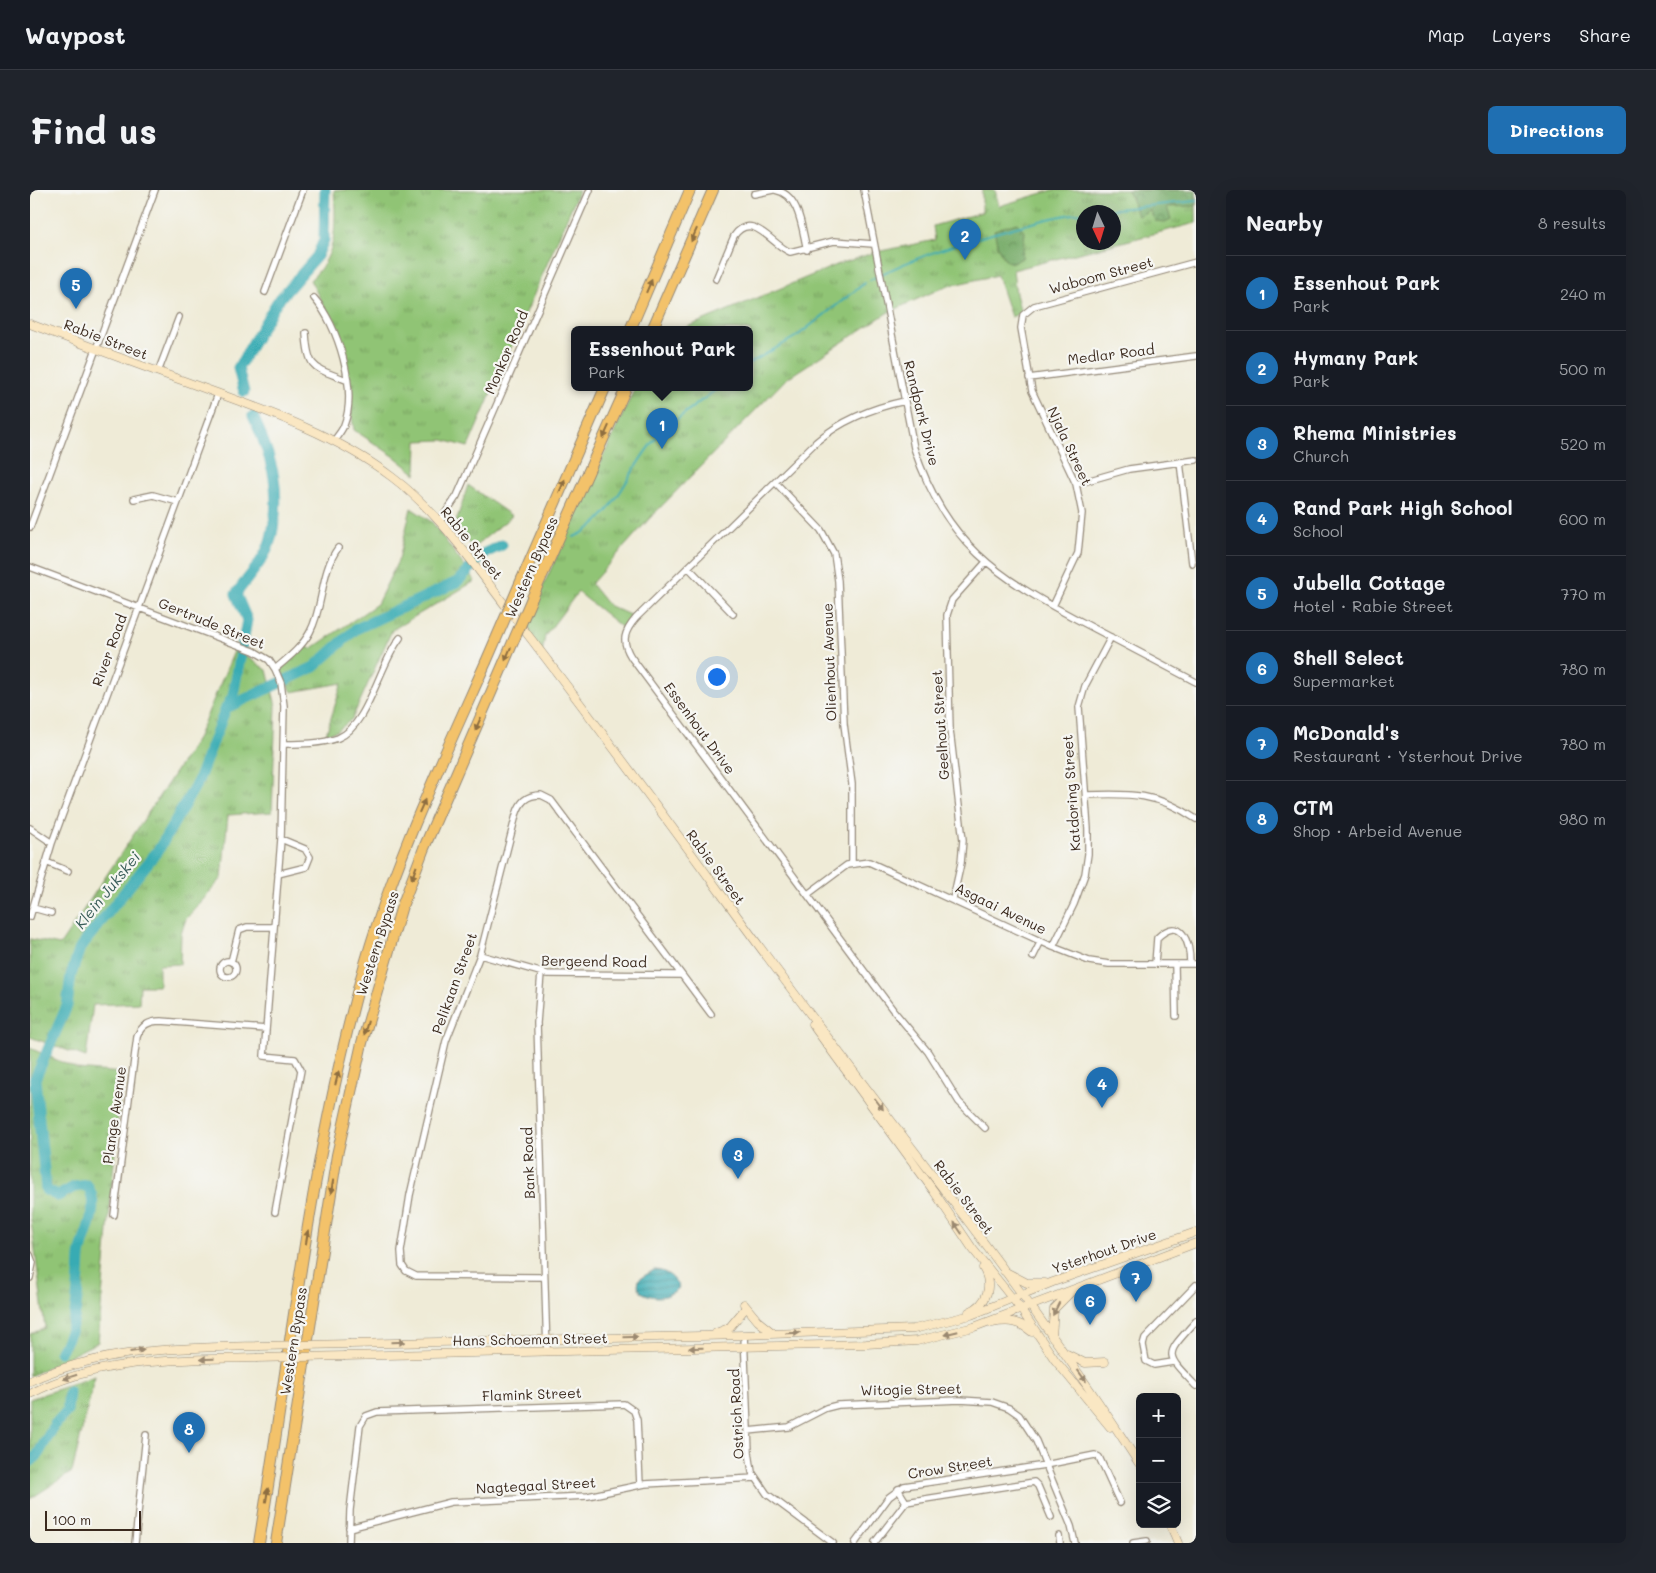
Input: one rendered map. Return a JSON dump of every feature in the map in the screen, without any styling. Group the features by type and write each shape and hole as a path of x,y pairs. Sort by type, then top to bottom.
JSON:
{"highway":[{"path":"632,326 690,190"},
{"path":"654,326 713,190"},
{"name":"Western Bypass","path":"259,1543 320,1154 361,977 383,907 410,836 604,391"},
{"name":"Western Bypass","path":"276,1543 337,1155 362,1043 401,909 424,848 532,598 625,391"}],"main road":[{"name":"Rabie Street","path":"30,324 218,394 334,441 388,474 408,490 440,521 566,684 796,996 850,1064 1029,1304 1087,1383 1124,1440"},
{"name":"Rabie Street","path":"796,996 811,1023 933,1190 972,1248 1020,1308 1043,1342"},
{"name":"Ysterhout Drive","path":"1021,1295 1196,1232"},
{"name":"Ysterhout Drive","path":"1029,1304 1196,1243"},
{"path":"945,1323 974,1310 987,1295 987,1276 972,1248"},
{"path":"1002,1270 1028,1283 1053,1282"},
{"path":"1052,1337 1054,1309 1075,1288"},
{"name":"Hans Schoeman Street","path":"30,1381 89,1360 164,1348 894,1330 945,1323 1021,1295"},
{"name":"Hans Schoeman Street","path":"30,1394 47,1385 93,1370 140,1362 892,1343 928,1338 974,1327 1029,1304"},
{"path":"709,1336 727,1329 744,1307 758,1322 774,1333"},
{"path":"974,1327 1014,1321 1024,1325 1043,1342 1111,1428 1124,1440 1136,1459"},
{"path":"1061,1350 1085,1363 1105,1362"},
{"path":"1172,1528 1178,1543"}],"street":[{"path":"30,527 155,190"},
{"path":"265,292 303,190"},
{"name":"Monkor Road","path":"440,521 457,496 590,190"},
{"path":"754,194 774,190 782,191 790,196 795,204 807,250"},
{"name":"Randpark Drive","path":"864,190 914,448 929,487 954,528 986,562 1017,586 1196,682"},
{"path":"716,279 734,236 742,228 752,226 759,229 790,252 807,250 834,242 873,244"},
{"name":"Waboom Street","path":"1021,321 1025,311 1034,306 1196,262"},
{"path":"314,298 323,308 338,339 346,380 348,400 344,425 334,441"},
{"path":"158,372 179,317"},
{"name":"Njala Street","path":"1021,321 1029,378 1042,417 1076,484 1082,513 1080,542 1073,566 1053,606"},
{"path":"306,334 308,358 312,364 346,380"},
{"name":"Medlar Road","path":"1029,378 1196,356"},
{"name":"River Road","path":"30,917 52,842 218,394"},
{"name":"Essenhout Drive","path":"905,401 864,412 836,427 816,442 632,622 624,637 626,648 892,1010 928,1052 959,1102 985,1128"},
{"path":"1076,484 1129,469 1196,460"},
{"path":"1180,462 1192,563"},
{"name":"Olienhout Avenue","path":"776,483 821,530 834,554 838,581 844,724 852,784 852,862"},
{"path":"134,499 152,495 178,502"},
{"path":"276,672 310,634 329,564 338,548"},
{"name":"Geelhout Street","path":"953,899 961,863 963,840 951,739 947,615 952,600 986,562"},
{"name":"Gertrude Street","path":"30,567 251,650 269,660 281,683 284,706 284,744 280,839 264,1056 295,1059 301,1070 275,1212"},
{"path":"688,567 733,614"},
{"name":"Katdoring Street","path":"1053,947 1072,909 1085,874 1088,839 1079,707 1083,690 1110,637"},
{"path":"284,744 336,738 356,725 386,659 400,638"},
{"path":"1086,795 1129,794 1157,798 1196,819"},
{"name":"Pelikaan Street","path":"544,1277 416,1276 406,1271 402,1262 410,1195 448,1034 480,955 519,807 526,799 541,795 551,800 559,809 679,975 711,1014"},
{"path":"30,828 52,842"},
{"path":"278,874 306,867 309,864 310,857 305,850 280,839"},
{"path":"46,862 68,871"},
{"path":"808,894 852,862"},
{"name":"Asgaai Avenue","path":"852,862 877,864 1053,947 1094,962 1193,964"},
{"path":"33,908 51,913"},
{"path":"231,962 239,930 247,927 274,928"},
{"path":"1155,964 1157,938 1173,931 1180,932 1188,940 1193,964"},
{"path":"1033,957 1041,941"},
{"name":"Bergeend Road","path":"480,955 541,973 679,975"},
{"path":"1175,965 1176,1016"},
{"name":"Bank Road","path":"541,973 537,1023 547,1352"},
{"name":"Plange Avenue","path":"114,1215 137,1037 142,1028 149,1022 161,1021 266,1029"},
{"path":"30,1255 33,1264 30,1278"},
{"path":"1173,1362 1154,1365 1146,1361 1143,1345 1145,1338 1196,1285"},
{"path":"1196,1321 1172,1349 1171,1357 1173,1362 1196,1386"},
{"name":"Ostrich Road","path":"744,1335 748,1431 751,1468 755,1478 767,1494 833,1543"},
{"name":"Witogie Street","path":"748,1431 789,1427 826,1408 838,1405 960,1400 992,1402 1003,1405 1019,1415 1034,1436 1071,1526 1075,1543"},
{"name":"Flamink Street","path":"349,1528 360,1426 366,1416 377,1412 624,1404 634,1411 638,1420 640,1485"},
{"path":"135,1543 146,1435"},
{"name":"Crow Street","path":"855,1543 889,1497 898,1489 910,1484 1045,1466 1098,1456 1120,1503"},
{"name":"Nagtegaal Street","path":"349,1528 451,1502 588,1496 640,1485 755,1478"},
{"path":"875,1542 906,1502 1034,1482 1038,1486 1051,1517"},
{"path":"898,1489 906,1502"},
{"path":"349,1528 349,1543"},
{"path":"1132,1543 1147,1542"}],"green space":[{"path":"334,190 579,190 468,447 443,440 417,441 416,474 395,457 354,430 339,334 310,280 326,260 333,239 335,227"},
{"path":"982,190 995,190 999,206 1053,190 1196,190 1196,223 1121,242 1121,205 1076,205 1076,250 1091,250 1013,270 1021,313 1011,317 997,275 944,287 887,313 786,379 649,519 591,584 608,605 634,617 625,630 578,592 545,636 542,653 522,631 634,391 753,391 753,326 690,326 839,264 876,252 935,240 933,226 982,212"},
{"path":"1128,190 1196,190 1196,206 1167,207 1171,219 1165,222 1155,221 1150,210 1138,216"},
{"path":"1017,223 1025,232 1022,258 1013,263 1006,261 998,248 994,230"},
{"path":"468,485 512,516 473,548 455,525"},
{"path":"411,508 432,522 475,581 392,630 352,719 337,731 326,734 342,683 292,692 280,670 306,646 311,649 377,604 399,559"},
{"path":"235,649 267,670 276,706 272,812 228,815 222,878 186,919 181,933 180,964 159,965 159,986 140,986 139,1003 93,1005 86,1057 30,1037 30,939 60,945 196,741"},
{"path":"30,1048 77,1069 122,1073 98,1342 30,1376 30,1334 45,1328 30,1212"},
{"path":"95,1376 72,1472 30,1499 30,1399"}],"water":[{"path":"654,1270 662,1271 669,1275 679,1288 661,1297 641,1292 638,1285 639,1279"}],"waterway":[{"name":"Klein Jukskei","path":"244,392 238,368 277,302 317,256 324,240 325,190"},
{"path":"1121,209 1196,201"},
{"path":"870,280 906,263 963,243 1020,226 1076,214"},
{"path":"753,361 797,336 865,283"},
{"path":"574,537 588,529 611,506 638,462 658,436 714,391"},
{"name":"Klein Jukskei","path":"60,1352 73,1324 80,1254 93,1210 93,1201 87,1185 74,1187 58,1196 46,1190 35,1079 67,1006 71,975 80,948 159,849 198,781 226,708 233,696 247,620 236,594 260,563 267,549 274,525 276,508 276,493 271,463 253,416"},
{"path":"226,708 314,667 356,629 457,582 485,553 502,545"},
{"name":"Klein Jukskei","path":"30,1462 37,1456 55,1424 67,1411 69,1392"}],"place":[{"name":"Hymany Park","path":"965,260"},
{"name":"Jubella Cottage","path":"76,309"},
{"name":"Essenhout Park","path":"662,449"},
{"name":"Rand Park High School","path":"1102,1108"},
{"name":"Rhema Ministries","path":"738,1179"},
{"name":"McDonald's","path":"1136,1302"},
{"name":"Shell Select","path":"1090,1325"},
{"name":"CTM","path":"189,1453"}]}
